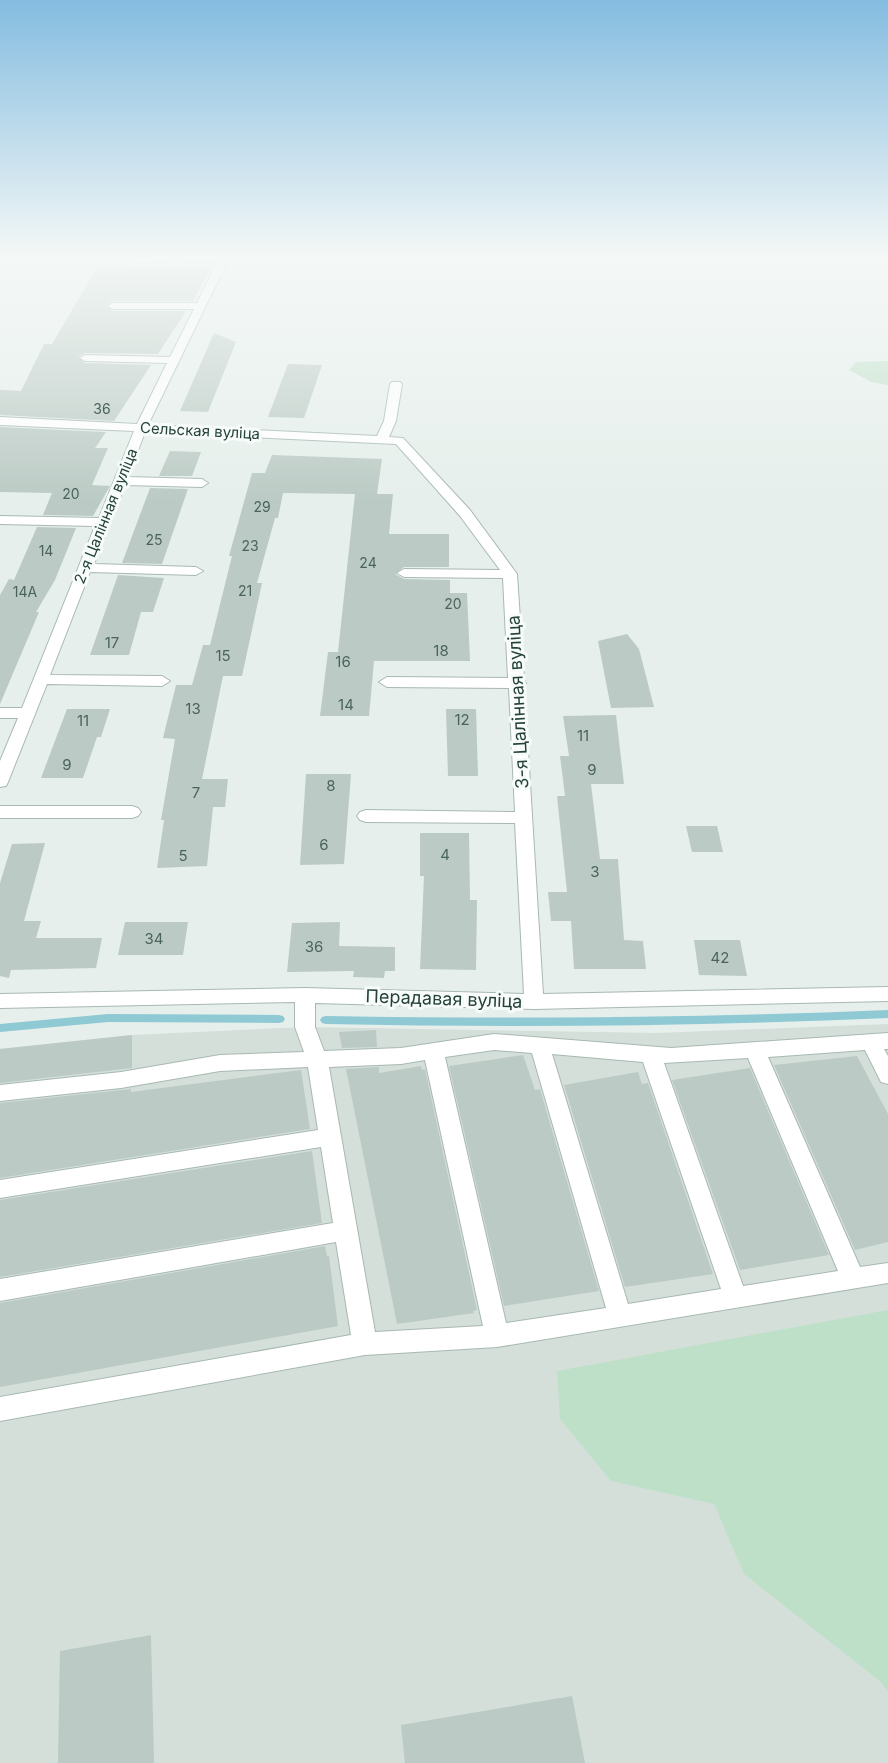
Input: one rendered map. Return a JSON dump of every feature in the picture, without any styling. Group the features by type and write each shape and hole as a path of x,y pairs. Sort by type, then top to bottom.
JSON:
{"street":[{"name":"2-я Цалінная вуліца","path":"0,782 141,428 186,338"},
{"path":"85,358 175,360"},
{"path":"381,441 390,421 396,384"},
{"name":"Сельская вуліца","path":"0,421 399,441 465,513 510,574"},
{"path":"120,481 202,483"},
{"path":"0,520 104,522"},
{"path":"85,568 196,571"},
{"path":"404,573 510,574"},
{"name":"3-я Цалінная вуліца","path":"510,574 518,683 534,1002"},
{"path":"41,679 162,681"},
{"path":"387,682 518,683"},
{"path":"0,713 27,713"},
{"path":"0,812 132,812"},
{"path":"366,816 525,818"},
{"name":"Перадавая вуліца","path":"0,1001 305,995 534,1002 888,994"},
{"path":"305,995 304,1027 317,1058 365,1344"},
{"path":"0,1093 122,1080 220,1063 401,1056 494,1042 671,1056 879,1042 888,1076"},
{"path":"540,1047 620,1316"},
{"path":"755,1050 853,1279"},
{"path":"433,1051 497,1336"},
{"path":"651,1055 736,1298"},
{"path":"0,1189 332,1137"},
{"path":"0,1290 347,1230"},
{"path":"0,1408 365,1344 497,1336 888,1273"}],"shaded area":[{"path":"888,1024 888,1763 0,1763 0,1049 132,1035 304,1027 657,1033"}],"green space":[{"path":"888,361 888,385 871,382 849,370 856,362"},
{"path":"888,1310 888,1692 881,1682 744,1574 714,1504 611,1481 560,1419 557,1371"}],"building":[{"path":"55,338 168,338 158,354 85,353 78,357 85,363 151,365 114,421 0,415 0,390 21,391 44,344 52,344"},
{"path":"212,338 227,338 236,342 208,412 180,411"},
{"path":"288,364 322,365 304,418 268,417"},
{"path":"0,427 106,432 95,448 108,448 92,485 110,486 93,516 43,515 52,493 0,492"},
{"path":"170,451 201,452 192,476 159,476"},
{"path":"272,455 382,459 377,494 393,494 389,534 449,534 449,567 404,567 395,574 404,579 450,580 450,593 467,593 470,661 374,661 369,716 320,716 328,652 338,652 355,494 283,493 278,518 275,518 257,583 262,583 242,676 223,676 202,779 228,779 225,807 213,807 207,866 157,868 164,820 161,820 175,739 163,738 176,685 192,685 203,645 210,645 232,556 229,556 252,473 265,473"},
{"path":"150,488 188,489 162,564 122,563"},
{"path":"37,527 76,528 55,580 36,612 39,612 0,704 0,595 9,579 14,580"},
{"path":"118,575 164,578 153,612 141,612 129,655 90,655"},
{"path":"627,634 639,649 654,707 611,708 598,641"},
{"path":"67,709 110,709 101,737 97,737 83,778 41,778"},
{"path":"446,709 476,709 478,776 448,776"},
{"path":"616,715 624,784 591,784 600,859 618,859 624,940 643,941 646,969 574,969 571,921 551,921 548,892 567,892 557,796 565,796 560,756 569,756 563,716"},
{"path":"306,774 351,774 344,864 300,865"},
{"path":"686,826 717,826 723,852 692,852"},
{"path":"420,833 469,833 470,900 477,900 476,970 420,969 424,876 420,876"},
{"path":"45,843 24,921 41,921 36,938 102,938 96,968 11,970 9,978 0,976 0,883 12,844"},
{"path":"125,922 188,922 183,955 118,955"},
{"path":"340,922 339,946 395,947 395,971 385,971 384,978 353,977 354,971 287,972 292,923"},
{"path":"694,940 740,940 747,976 699,975"},
{"path":"376,1030 377,1047 342,1048 339,1032"},
{"path":"132,1035 132,1068 0,1083 0,1049"},
{"path":"523,1055 535,1090 540,1089 599,1291 504,1306 449,1066"},
{"path":"857,1056 888,1114 888,1242 855,1250 774,1065"},
{"path":"421,1066 422,1070 425,1069 477,1310 473,1311 474,1313 397,1324 346,1069 379,1067 379,1073"},
{"path":"750,1068 829,1255 740,1270 672,1080"},
{"path":"301,1070 310,1129 0,1178 0,1103 131,1089 131,1092"},
{"path":"638,1072 642,1084 648,1083 713,1274 625,1287 564,1085"},
{"path":"312,1151 322,1223 0,1277 0,1200"},
{"path":"325,1246 327,1256 329,1256 338,1326 0,1387 0,1303"},
{"path":"151,1635 154,1763 58,1763 60,1651"},
{"path":"572,1696 585,1763 405,1763 401,1725"}],"waterway":[{"path":"326,1020 607,1022 888,1014"},
{"path":"0,1028 108,1018 279,1019"}]}
